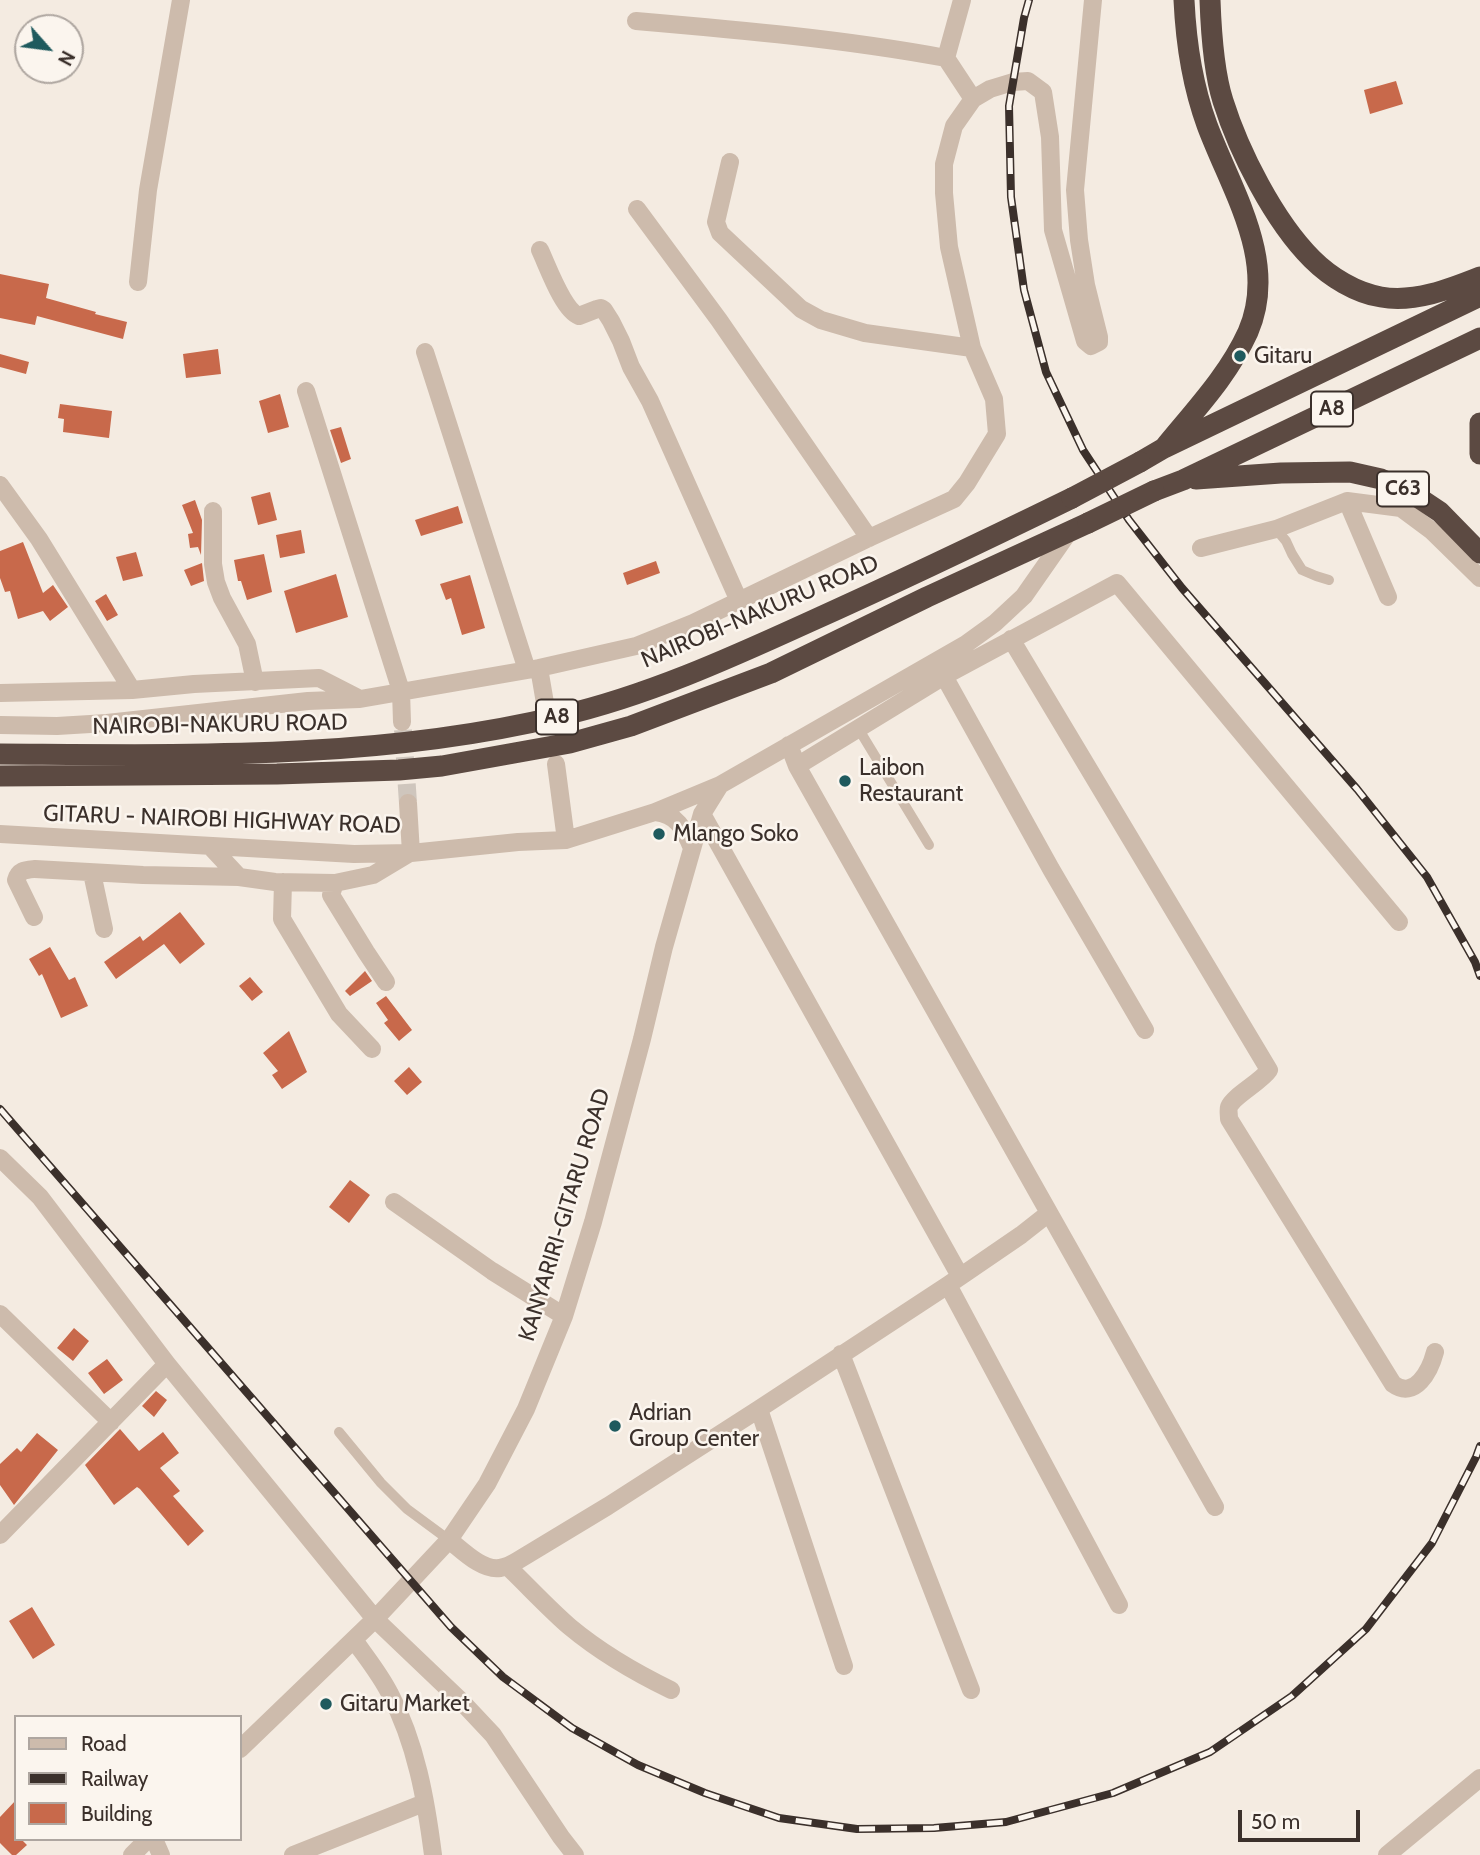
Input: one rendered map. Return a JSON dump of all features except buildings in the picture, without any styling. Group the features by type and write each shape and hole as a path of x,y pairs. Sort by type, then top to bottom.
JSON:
{"highway":[{"path":"1164,447 1224,374 1248,331 1257,300 1258,266 1251,233 1207,124 1194,81 1184,0"},
{"path":"1210,0 1212,35 1222,98 1234,133 1280,219 1313,261 1340,281 1360,291 1394,299 1414,298 1480,277"},
{"name":"NAIROBI-NAKURU ROAD","path":"0,754 359,748 501,728 561,716 622,698 747,650 903,580 1072,498 1164,447 1480,296"},
{"name":"A8","path":"0,776 277,774 399,770 442,766 570,743 631,726 771,673 1480,338"},
{"path":"1480,423 1480,454"},
{"name":"C63","path":"1183,480 1281,473 1350,472 1381,479 1410,492 1440,512 1480,553"}],"street":[{"path":"138,282 148,190 181,0"},
{"path":"946,58 962,0"},
{"path":"0,725 107,723 307,701 359,699 533,669 636,646 693,623 954,499 997,434 994,399 972,348 949,247 944,164 954,126 973,99 990,89 1028,81 1043,92 1050,137 1053,230 1084,341 1091,346 1096,345 1099,337 1086,285 1075,190 1093,0"},
{"path":"636,21 754,31 946,58 973,99"},
{"path":"730,162 716,222 720,233 801,309 821,320 865,333 972,348"},
{"path":"637,209 719,320 869,538"},
{"path":"540,250 566,304 574,314 579,316 601,308 611,321 631,367 650,401 739,601"},
{"path":"425,352 545,703"},
{"path":"306,391 401,691 402,722"},
{"path":"0,485 39,539 132,690"},
{"path":"1347,501 1388,597"},
{"path":"1201,548 1276,529 1347,501 1401,508 1432,531 1480,579"},
{"path":"213,511 213,564 216,582 247,644 255,682"},
{"path":"720,785 966,644 995,623 1024,596 1068,533"},
{"path":"797,766 944,676 1117,583 1399,922"},
{"path":"1011,639 1269,1070 1260,1081 1232,1102 1228,1108 1229,1119 1393,1384 1410,1389 1432,1366 1434,1352"},
{"path":"944,676 1051,869 1145,1030"},
{"path":"0,693 132,690 319,678 359,699"},
{"path":"789,745 797,766 1215,1507"},
{"path":"556,764 566,840"},
{"name":"GITARU - NAIROBI HIGHWAY ROAD","path":"0,834 354,854 411,853 566,840 655,812 720,785"},
{"name":"KANYARIRI-GITARU ROAD","path":"242,1747 375,1619 449,1540 487,1484 526,1409 564,1316 602,1187 692,848 702,814 720,785"},
{"path":"34,917 16,880 18,874 24,870 335,883 373,875 411,853 408,803"},
{"path":"655,812 666,813 676,821 692,848"},
{"path":"702,814 954,1281 1119,1605"},
{"path":"210,846 239,877"},
{"path":"92,873 104,929"},
{"path":"283,882 282,919 339,1014 372,1049"},
{"path":"335,883 331,895 386,982"},
{"path":"0,1158 40,1197 167,1364 375,1619 493,1735 575,1855"},
{"path":"394,1202 492,1271 564,1316"},
{"path":"449,1540 478,1562 494,1568 507,1566 608,1506 759,1409 954,1281 1049,1213"},
{"path":"0,1314 111,1422"},
{"path":"841,1354 971,1690"},
{"path":"0,1535 167,1364"},
{"path":"759,1409 844,1666"},
{"path":"507,1566 569,1626 591,1643 671,1690"},
{"path":"354,1640 379,1675 401,1716 416,1761 433,1855"},
{"path":"1387,1855 1480,1778"},
{"path":"293,1855 424,1804"},
{"path":"132,1855 146,1841"}],"lane":[{"path":"1276,529 1302,570 1329,580"},
{"path":"858,728 929,845"},
{"path":"339,1432 407,1509 449,1540"}],"tunnel":[{"path":"403,730 408,803"}],"railway":[{"path":"1029,0 1009,106 1011,197 1024,290 1046,372 1083,450 1129,520 1182,588 1357,789 1427,877 1475,962 1480,976"},
{"path":"0,1109 451,1627 503,1677 572,1728 638,1765 705,1793 779,1818 857,1829 934,1828 1006,1822 1113,1793 1210,1752 1292,1696 1366,1629 1432,1543 1480,1446"}],"place":[{"name":"Gitaru","path":"1240,356"},
{"name":"Laibon Restaurant","path":"845,781"},
{"name":"Mlango Soko","path":"659,834"},
{"name":"Adrian Group Center","path":"615,1426"},
{"name":"Gitaru Market","path":"326,1704"}]}
